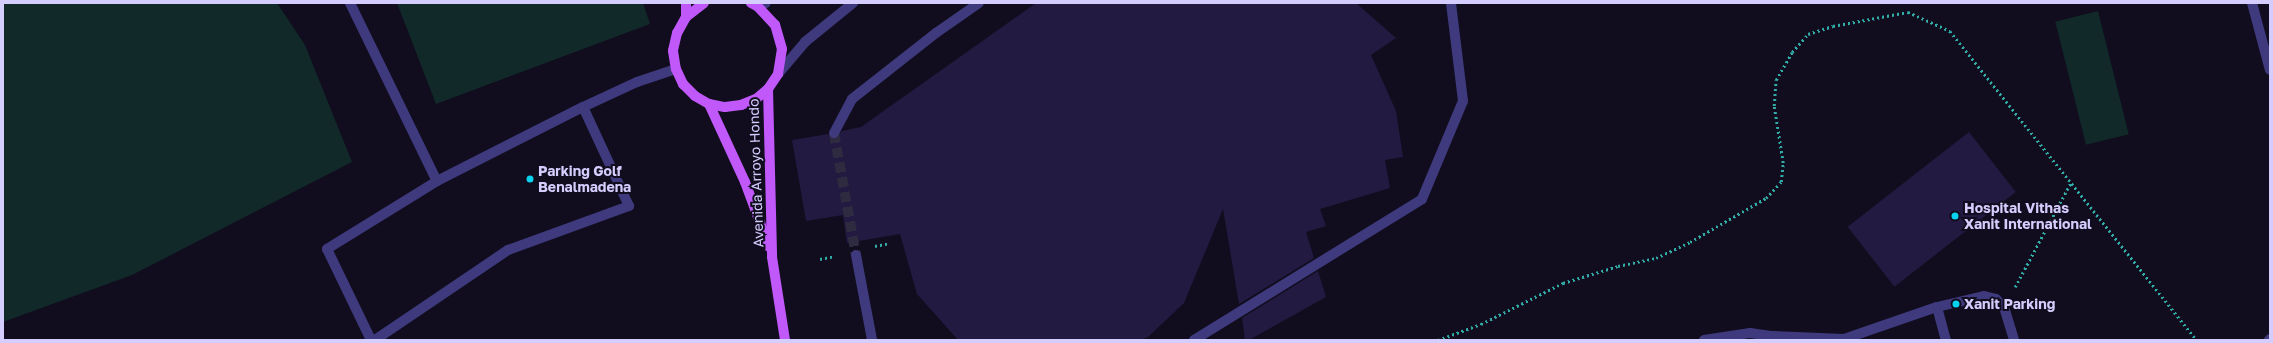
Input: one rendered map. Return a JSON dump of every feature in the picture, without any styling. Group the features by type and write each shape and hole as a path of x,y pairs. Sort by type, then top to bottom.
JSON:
{"main road":[{"path":"686,3 686,17 676,39 673,51 676,69 683,84 695,96 709,104 725,107 741,105 756,99 768,89 778,74 782,49 775,25 758,4"},
{"path":"686,17 704,3"},
{"name":"Avenida Arroyo Hondo","path":"768,89 772,257 785,340"},
{"name":"Avenida Arroyo Hondo","path":"709,104 745,182 772,257"}],"street":[{"path":"350,3 437,181"},
{"path":"778,74 805,42 853,3"},
{"path":"834,133 852,100 936,33 979,3"},
{"path":"1194,340 1422,199 1463,101 1452,3"},
{"path":"2252,3 2270,70"},
{"path":"371,340 327,249 437,181 583,107 637,82 676,69"},
{"path":"375,340 508,250 629,206 583,107"},
{"path":"856,255 872,340"},
{"path":"1704,340 1750,333 1769,338 1844,339 1937,307 1984,296 1996,299 2004,307 2014,340"},
{"path":"1937,307 1946,340"}],"path":[{"path":"1438,340 1481,324 1563,283 1618,266 1656,258 1690,242 1766,198 1781,182 1782,163 1774,106 1776,80 1792,52 1808,34 1833,26 1908,12 1950,31 2197,340"},
{"path":"2004,307 2071,182"}],"green space":[{"path":"3,3 277,3 305,45 352,162 132,275 3,322"},
{"path":"397,3 643,3 650,24 436,104"},
{"path":"2098,11 2129,134 2086,145 2055,22"}],"building":[{"path":"1036,3 1356,3 1396,38 1371,55 1396,111 1403,157 1385,160 1390,188 1320,209 1326,226 1306,232 1314,258 1239,304 1223,209 1184,303 1148,337 1141,340 958,340 917,294 900,234 847,243 843,215 806,221 792,140 828,134 831,139 835,139 842,131 861,127"},
{"path":"1969,132 2016,192 1894,287 1848,227"},
{"path":"1318,271 1326,297 1249,340 1245,340 1242,318"}],"tunnel":[{"path":"834,133 856,255"}],"place":[{"name":"Parking Golf Benalmadena","path":"530,179"},
{"name":"Hospital Vithas Xanit International","path":"1955,216"},
{"name":"Xanit Parking","path":"1956,304"}]}
